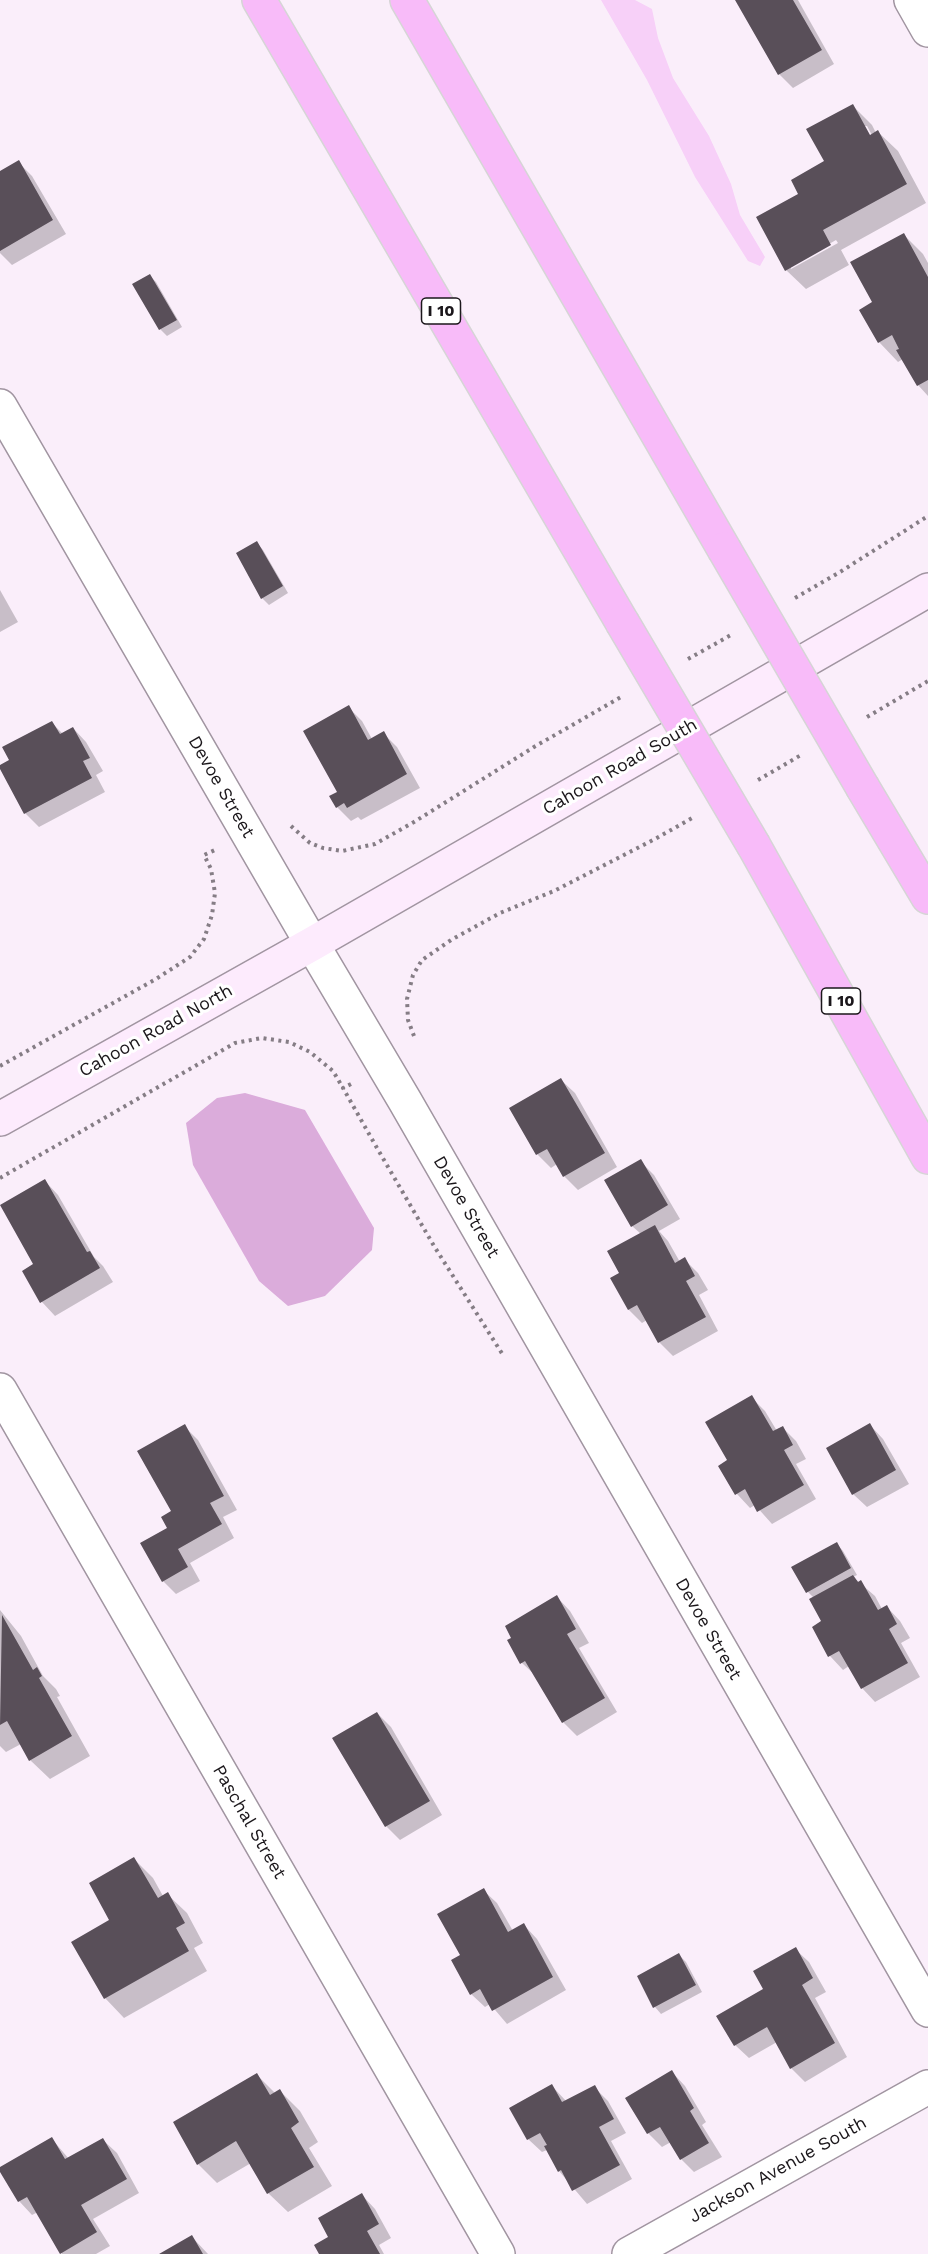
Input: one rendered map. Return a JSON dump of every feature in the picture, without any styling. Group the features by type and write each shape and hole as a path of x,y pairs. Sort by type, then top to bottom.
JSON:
{"highway":[{"name":"I 10","path":"259,0 754,846 928,1157"},
{"path":"407,0 928,897"}],"main road":[{"name":"Cahoon Road South","path":"312,944 928,590"},
{"name":"Cahoon Road North","path":"0,1119 312,944"}],"street":[{"path":"911,0 928,30"},
{"name":"Devoe Street","path":"0,406 405,1101 928,2010"},
{"name":"Paschal Street","path":"0,1390 498,2254"},
{"name":"Jackson Avenue South","path":"629,2254 928,2087"}],"path":[{"path":"790,601 928,516"},
{"path":"678,664 739,630"},
{"path":"857,722 928,681"},
{"path":"0,1066 156,979 190,957 204,939 212,915 215,893 211,868 204,855 283,817 296,833 310,843 323,848 342,851 375,844 534,747 628,693"},
{"path":"756,781 807,752"},
{"path":"418,1045 408,1020 407,999 413,975 422,960 451,940 500,913 554,891 655,840 696,816"},
{"path":"0,1178 235,1043 262,1038 289,1042 310,1052 333,1071 343,1088"}],"shaded area":[{"path":"601,0 635,0 652,9 658,38 673,78 709,136 731,184 740,215 765,257 760,266 748,261 695,177 647,80"},
{"path":"245,1093 305,1110 374,1228 372,1250 325,1296 288,1306 259,1281 193,1165 186,1123 217,1098"}],"building":[{"path":"735,0 793,0 822,50 778,75"},
{"path":"853,104 870,135 878,130 907,184 823,230 831,245 785,271 756,217 798,194 791,180 824,161 806,129"},
{"path":"19,160 53,220 0,251 0,171"},
{"path":"904,233 928,277 928,380 917,386 896,350 899,349 892,335 878,343 859,310 872,302 850,262"},
{"path":"150,274 177,320 159,330 132,284"},
{"path":"257,541 283,586 261,599 236,553"},
{"path":"349,705 368,740 384,731 407,774 347,808 344,803 336,808 329,796 337,792 303,731"},
{"path":"52,721 60,734 73,727 90,758 83,761 92,778 24,814 0,769 0,765 9,760 2,747"},
{"path":"561,1078 605,1153 563,1177 547,1149 536,1155 509,1108"},
{"path":"641,1159 668,1205 631,1227 604,1180"},
{"path":"45,1179 87,1252 90,1251 100,1268 40,1303 22,1271 33,1264 0,1205"},
{"path":"655,1225 675,1263 685,1257 695,1276 686,1281 706,1317 658,1343 637,1305 628,1310 610,1278 619,1273 607,1251"},
{"path":"752,1395 773,1431 783,1426 793,1445 784,1450 804,1485 757,1512 745,1489 735,1495 718,1466 727,1460 705,1422"},
{"path":"870,1423 896,1470 852,1495 826,1448"},
{"path":"185,1424 224,1496 210,1503 222,1524 178,1549 188,1567 162,1582 140,1543 167,1528 161,1517 171,1511 137,1451"},
{"path":"837,1542 851,1568 806,1593 791,1567"},
{"path":"853,1575 858,1582 861,1580 878,1610 887,1605 897,1624 889,1629 908,1663 861,1689 839,1651 828,1657 812,1627 821,1621 809,1599"},
{"path":"557,1595 576,1629 567,1634 605,1698 562,1723 525,1661 520,1664 507,1640 511,1638 505,1626"},
{"path":"2,1615 33,1670 37,1667 42,1676 39,1678 72,1736 29,1761 7,1721 0,1725"},
{"path":"377,1712 430,1801 385,1827 332,1738"},
{"path":"134,1857 158,1898 168,1892 185,1923 176,1928 189,1951 104,1999 71,1942 109,1920 89,1883"},
{"path":"484,1888 508,1932 524,1923 553,1977 492,2011 480,1989 470,1995 451,1960 460,1955 437,1914"},
{"path":"796,1947 813,1978 802,1985 835,2043 790,2069 767,2027 734,2046 716,2016 763,1989 753,1971"},
{"path":"679,1953 696,1985 653,2008 637,1976"},
{"path":"672,2070 694,2108 690,2111 709,2143 680,2160 660,2127 647,2134 625,2098"},
{"path":"257,2073 270,2095 280,2089 299,2122 291,2128 314,2167 267,2194 236,2141 197,2165 173,2122"},
{"path":"552,2084 562,2102 595,2085 614,2119 599,2127 620,2165 572,2191 561,2170 558,2172 544,2146 547,2145 540,2133 527,2140 509,2108"},
{"path":"52,2137 65,2159 103,2138 127,2179 81,2205 97,2232 60,2254 27,2197 18,2202 0,2172 0,2167"},
{"path":"362,2193 379,2224 367,2231 380,2254 319,2254 314,2245 328,2237 318,2218"},
{"path":"192,2235 203,2254 159,2254"}]}
